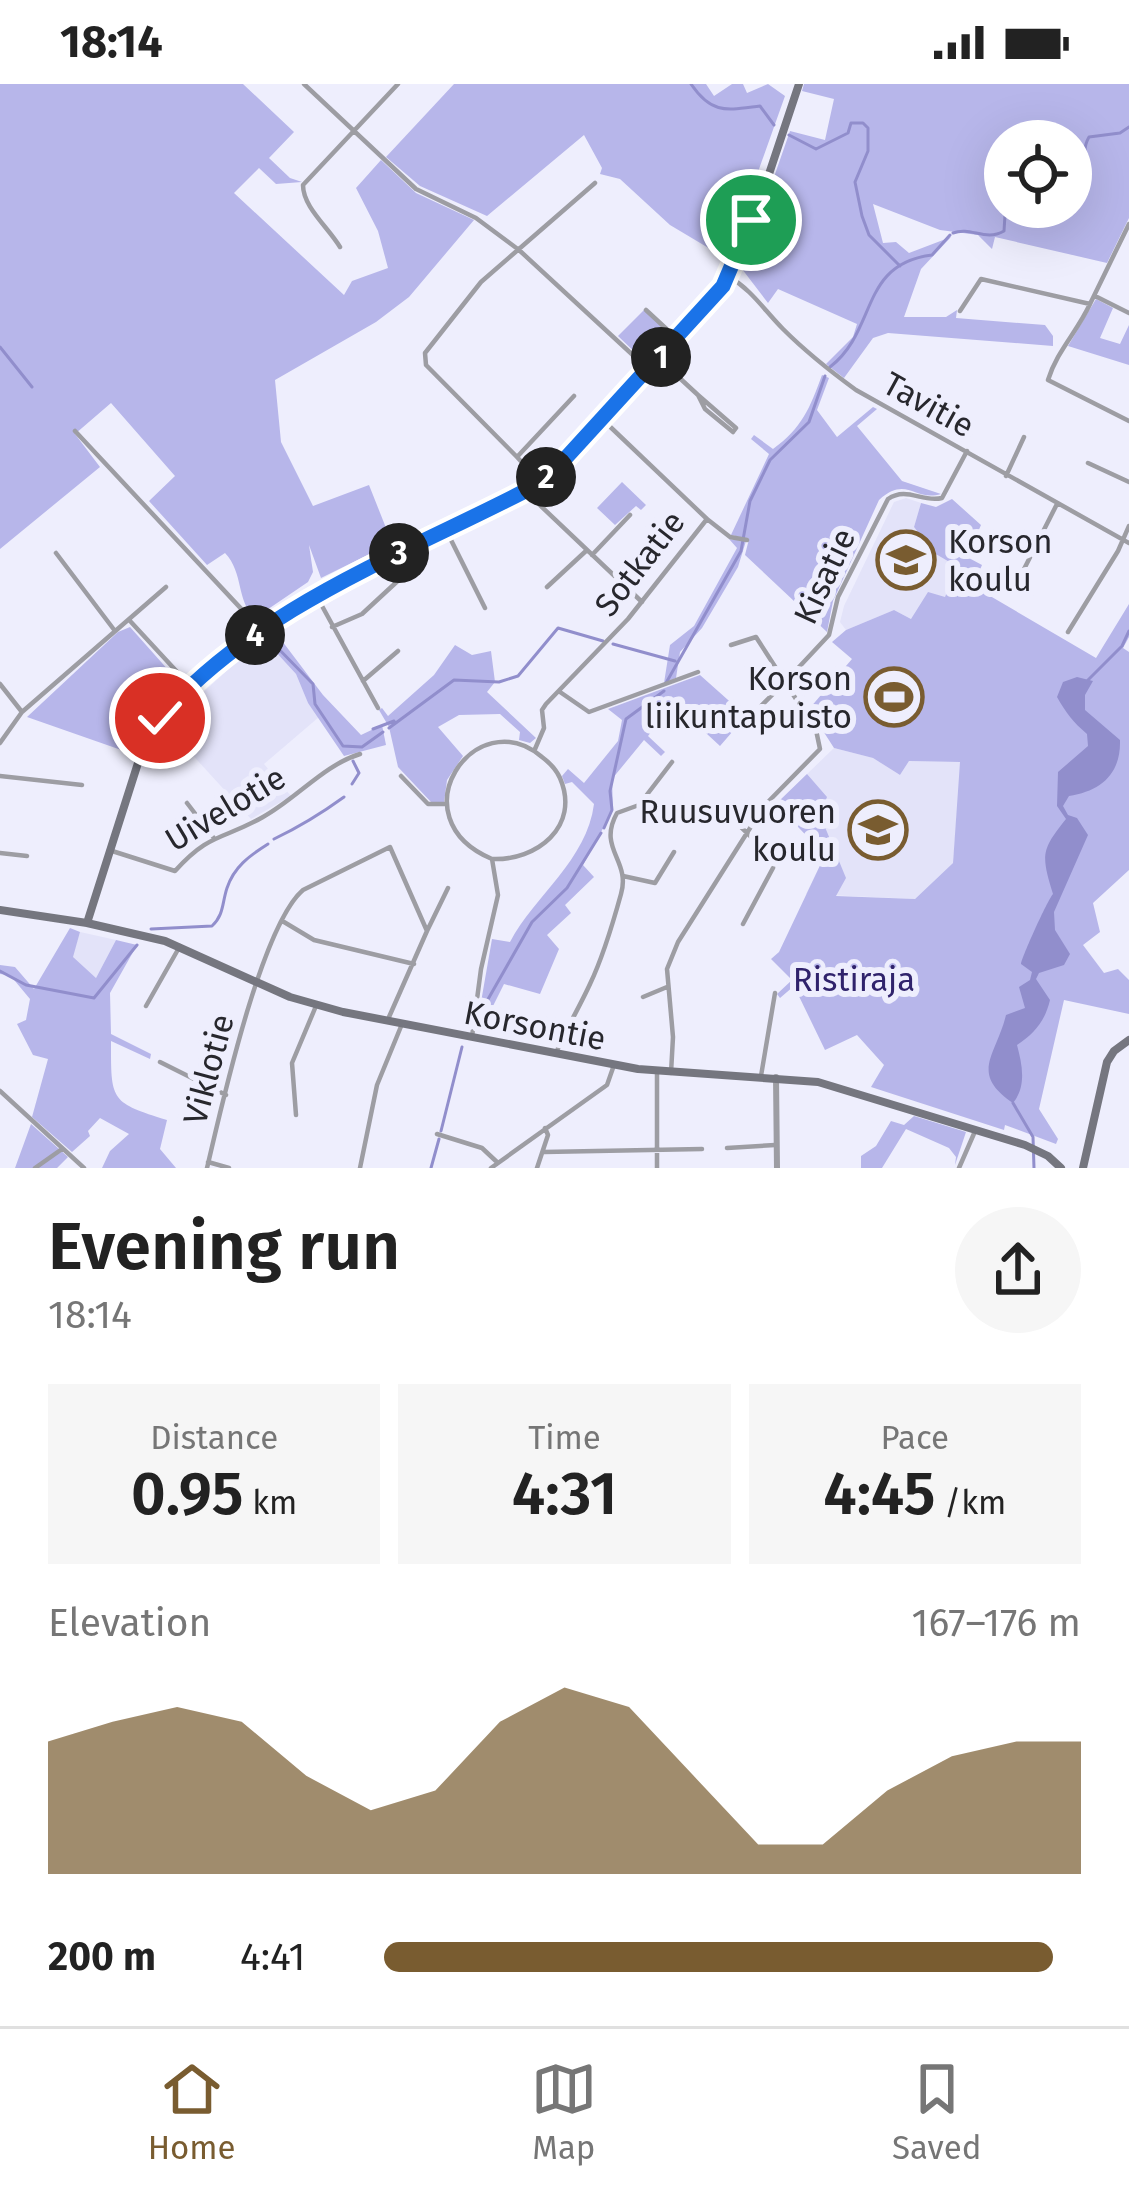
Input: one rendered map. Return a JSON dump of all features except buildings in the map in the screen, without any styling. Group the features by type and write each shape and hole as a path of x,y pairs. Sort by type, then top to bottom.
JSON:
{"main road":[{"path":"87,923 148,738 170,707 261,630 316,596 540,482 649,370 728,276 799,84"},
{"name":"Korsontie","path":"0,910 87,923 180,946 316,1006 387,1021 657,1072 818,1082 1025,1145 1061,1168"},
{"path":"1071,1168 1084,1164 1107,1062 1129,1040"}],"street":[{"path":"304,84 416,189 486,224 519,250 649,370"},
{"path":"340,247 309,207 302,190 398,84"},
{"path":"540,482 424,359 481,282 595,183"},
{"path":"1129,224 1048,380 1129,421"},
{"name":"Tavitie","path":"728,276 834,374 1126,542"},
{"path":"960,311 981,279 1090,304"},
{"path":"1095,296 1129,313"},
{"path":"646,310 677,339"},
{"path":"659,359 729,420 736,428 733,432 705,409 698,395"},
{"path":"518,457 574,396"},
{"name":"Sotkatie","path":"535,750 544,728 542,710 642,602 707,519 602,419"},
{"path":"75,431 261,630"},
{"path":"1006,476 1024,436"},
{"name":"Kisatie","path":"785,682 829,635 838,596 888,499 901,492 942,498 967,452"},
{"path":"1088,463 1129,482"},
{"path":"525,491 642,602"},
{"path":"1020,577 1057,504"},
{"path":"547,587 629,515"},
{"path":"707,519 730,537 747,540"},
{"path":"1068,632 1126,542 1129,526"},
{"path":"446,530 485,608"},
{"path":"56,553 115,631"},
{"path":"332,627 362,614 402,577 396,555"},
{"path":"0,742 22,712 166,586"},
{"path":"316,596 378,708"},
{"path":"130,621 192,688"},
{"path":"671,1073 667,969 677,941 771,797 820,748 817,730 756,638 731,645"},
{"path":"363,681 398,651"},
{"path":"560,692 589,712 698,673"},
{"path":"747,720 785,682"},
{"path":"0,684 22,712"},
{"path":"494,743 535,750 560,778 564,799 559,825 533,854 492,859 459,838 446,805 451,777 469,754 494,743"},
{"name":"Uivelotie","path":"109,850 175,871 186,856 213,837 266,816 360,754"},
{"path":"556,1053 594,975 621,894 622,876 608,830 617,813 640,806 672,762"},
{"path":"0,776 82,785"},
{"path":"401,776 428,804 446,805"},
{"path":"187,803 213,837"},
{"path":"720,807 774,863 742,924"},
{"path":"414,964 314,940 283,921 292,900 303,890 390,847 427,932"},
{"path":"622,876 655,883 674,852"},
{"path":"0,853 27,856"},
{"path":"472,1037 498,895 492,859"},
{"path":"387,1021 448,888"},
{"name":"Viklotie","path":"207,1165 256,982 283,921"},
{"path":"146,1006 180,946"},
{"path":"643,997 667,987"},
{"path":"761,1076 775,993"},
{"path":"296,1115 292,1063 316,1006"},
{"path":"360,1168 377,1085 403,1024"},
{"path":"160,1062 226,1095"},
{"path":"436,1134 482,1148 495,1166 607,1085 614,1065"},
{"path":"657,1072 657,1168"},
{"path":"776,1078 777,1168"},
{"path":"0,1091 84,1168"},
{"path":"537,1168 548,1136 545,1128"},
{"path":"958,1168 976,1129"},
{"path":"727,1148 777,1145"},
{"path":"544,1151 702,1148"},
{"path":"35,1168 62,1149"},
{"path":"207,1165 229,1168"}],"shaded area":[{"name":"Korson koulu","path":"906,498 921,503 914,527 934,553 958,567 945,598 911,619 894,610 846,630 840,622 844,606 894,502"},
{"path":"263,638 296,674 319,717 264,764 291,796 251,819 166,726"},
{"path":"1077,677 1093,681 1085,695 1085,710 1120,740 1119,752 1107,779 1069,796 1063,806 1088,835 1054,912 1055,930 1070,954 1064,965 1039,973 1036,979 1050,1000 1038,1026 1017,1045 1022,1082 1013,1103 992,1082 989,1063 1006,1015 1025,1008 1019,987 1030,980 1032,972 1021,964 1053,894 1046,854 1066,819 1057,806 1058,772 1088,746 1087,734 1057,697 1063,682"},
{"name":"Ruusuvuoren koulu","path":"834,748 873,758 900,775 909,761 961,762 953,863 915,899 806,894 825,855 776,804"},
{"path":"80,932 116,940 96,978 72,957"}],"green space":[{"path":"0,84 243,84 294,132 269,158 290,178 302,182 276,184 259,168 234,193 344,295 352,281 388,268 378,231 356,188 381,160 416,193 474,220 409,297 376,322 275,380 281,442 313,506 369,485 392,543 321,578 309,545 313,572 308,582 255,618 225,553 207,565 149,501 175,476 111,403 75,434 100,467 0,549"},
{"path":"454,84 706,84 714,96 732,84 743,84 747,93 768,84 785,96 727,259 670,225 620,179 600,174 602,168 584,135 487,216 420,186 386,157"},
{"path":"804,84 1129,84 1129,218 1107,263 995,237 992,249 978,235 940,230 873,204 883,243 896,242 909,253 951,237 921,269 904,317 946,317 957,310 956,318 1045,325 1053,346 888,333 873,338 844,378 826,364 853,337 857,324 778,289 768,303 742,269 790,131 825,140 834,99 802,91"},
{"path":"1096,299 1113,308 1100,338 1120,344 1129,325 1129,365 1068,346"},
{"path":"644,310 670,334 643,360 618,336"},
{"path":"822,375 829,378 817,410 837,437 873,407 877,409 857,426 902,481 941,494 904,489 879,500 833,601 827,632 745,555 749,539 731,535 769,454 751,439 754,435 773,449 783,441 804,416"},
{"path":"622,482 646,505 641,510 636,506 615,525 597,508"},
{"name":"Ristiraja","path":"952,499 981,525 967,557 982,565 973,586 1096,658 1129,604 1129,637 1123,648 1129,652 1129,870 1093,903 1100,932 1083,945 1104,973 1118,969 1129,980 1129,1014 1064,1000 1039,1109 1058,1139 1056,1144 871,1087 884,1065 857,1035 825,1050 794,986 780,998 777,994 792,980 771,959 779,952 825,855 776,804 807,774 827,797 820,815 846,878 836,896 915,899 953,863 960,762 909,761 900,775 873,758 834,748 809,709 852,659 832,642 846,630 894,610 911,619 928,592 945,597 958,567 934,553 914,527 921,503 936,507"},
{"path":"729,539 746,541 738,567 702,628 680,652 676,678 664,683 670,645 694,626 737,548"},
{"path":"130,627 178,681 149,713 127,752 27,717 118,632"},
{"path":"273,629 323,695 361,735 382,725 386,745 344,756 308,703 296,674 263,638"},
{"path":"455,645 472,655 491,651 495,682 487,692 536,738 530,743 519,740 520,732 500,714 459,715 438,727 463,756 447,780 444,803 431,802 398,767 389,727 379,710 388,716 434,675"},
{"path":"700,675 746,716 720,746 707,734 658,723 648,736 665,752 661,756 644,740 612,779 613,810 583,865 594,877 565,905 571,913 547,935 559,949 540,994 504,984 483,1026 477,1025 492,939 510,942 571,860 589,824 594,804 572,782 565,784 562,776 568,769 584,783 618,741 622,720 608,709"},
{"path":"70,928 80,932 73,957 96,978 116,940 137,945 110,993 111,1034 151,1054 150,1059 111,1041 114,1088 124,1103 167,1120 160,1149 176,1168 102,1168 110,1151 129,1134 100,1118 88,1131 90,1136 72,1152 32,1117 48,1059 33,1055 17,1024 26,1020 30,999 10,975 0,974 0,965 15,967 34,989"},
{"path":"914,1116 966,1132 955,1165 956,1157 949,1148 906,1129 882,1168 861,1168 861,1156 876,1146 891,1121 904,1125"},
{"path":"31,1124 68,1157 57,1168 15,1168"}],"waterway":[{"path":"691,84 713,106 760,106 774,125"},
{"path":"789,135 816,149 848,133 851,123 868,128 868,151 855,182 862,216 869,235 900,266"},
{"path":"1092,137 1129,127"},
{"path":"953,233 997,234 1004,228"},
{"path":"830,367 856,335 892,271 932,255 950,235"},
{"path":"0,347 32,387"},
{"path":"666,683 741,551 750,501 770,460 809,422 825,376"},
{"path":"389,728 454,680 499,682 518,676 558,628 603,641"},
{"path":"1088,680 1122,646 1129,631"},
{"path":"267,637 313,684 315,704 343,746 362,747 383,732"},
{"path":"613,644 675,661"},
{"path":"604,828 612,810 610,791 626,719 664,691"},
{"path":"373,729 394,721"},
{"path":"352,784 359,773 353,761"},
{"path":"274,839 344,797"},
{"path":"482,1020 487,1001 532,922 567,888 601,833"},
{"path":"151,929 212,926 234,874 268,844"},
{"path":"0,971 26,985 94,998 137,945"},
{"path":"441,1131 462,1047"},
{"path":"1013,1103 1033,1137 1034,1168"},
{"path":"431,1168 439,1139"}],"place":[{"name":"Korson koulu","path":"906,560"},
{"name":"Korson liikuntapuisto","path":"894,697"},
{"name":"Ruusuvuoren koulu","path":"878,830"}],"route":[{"path":"160,718 269,623 525,491 553,472 723,286 751,220"}]}
